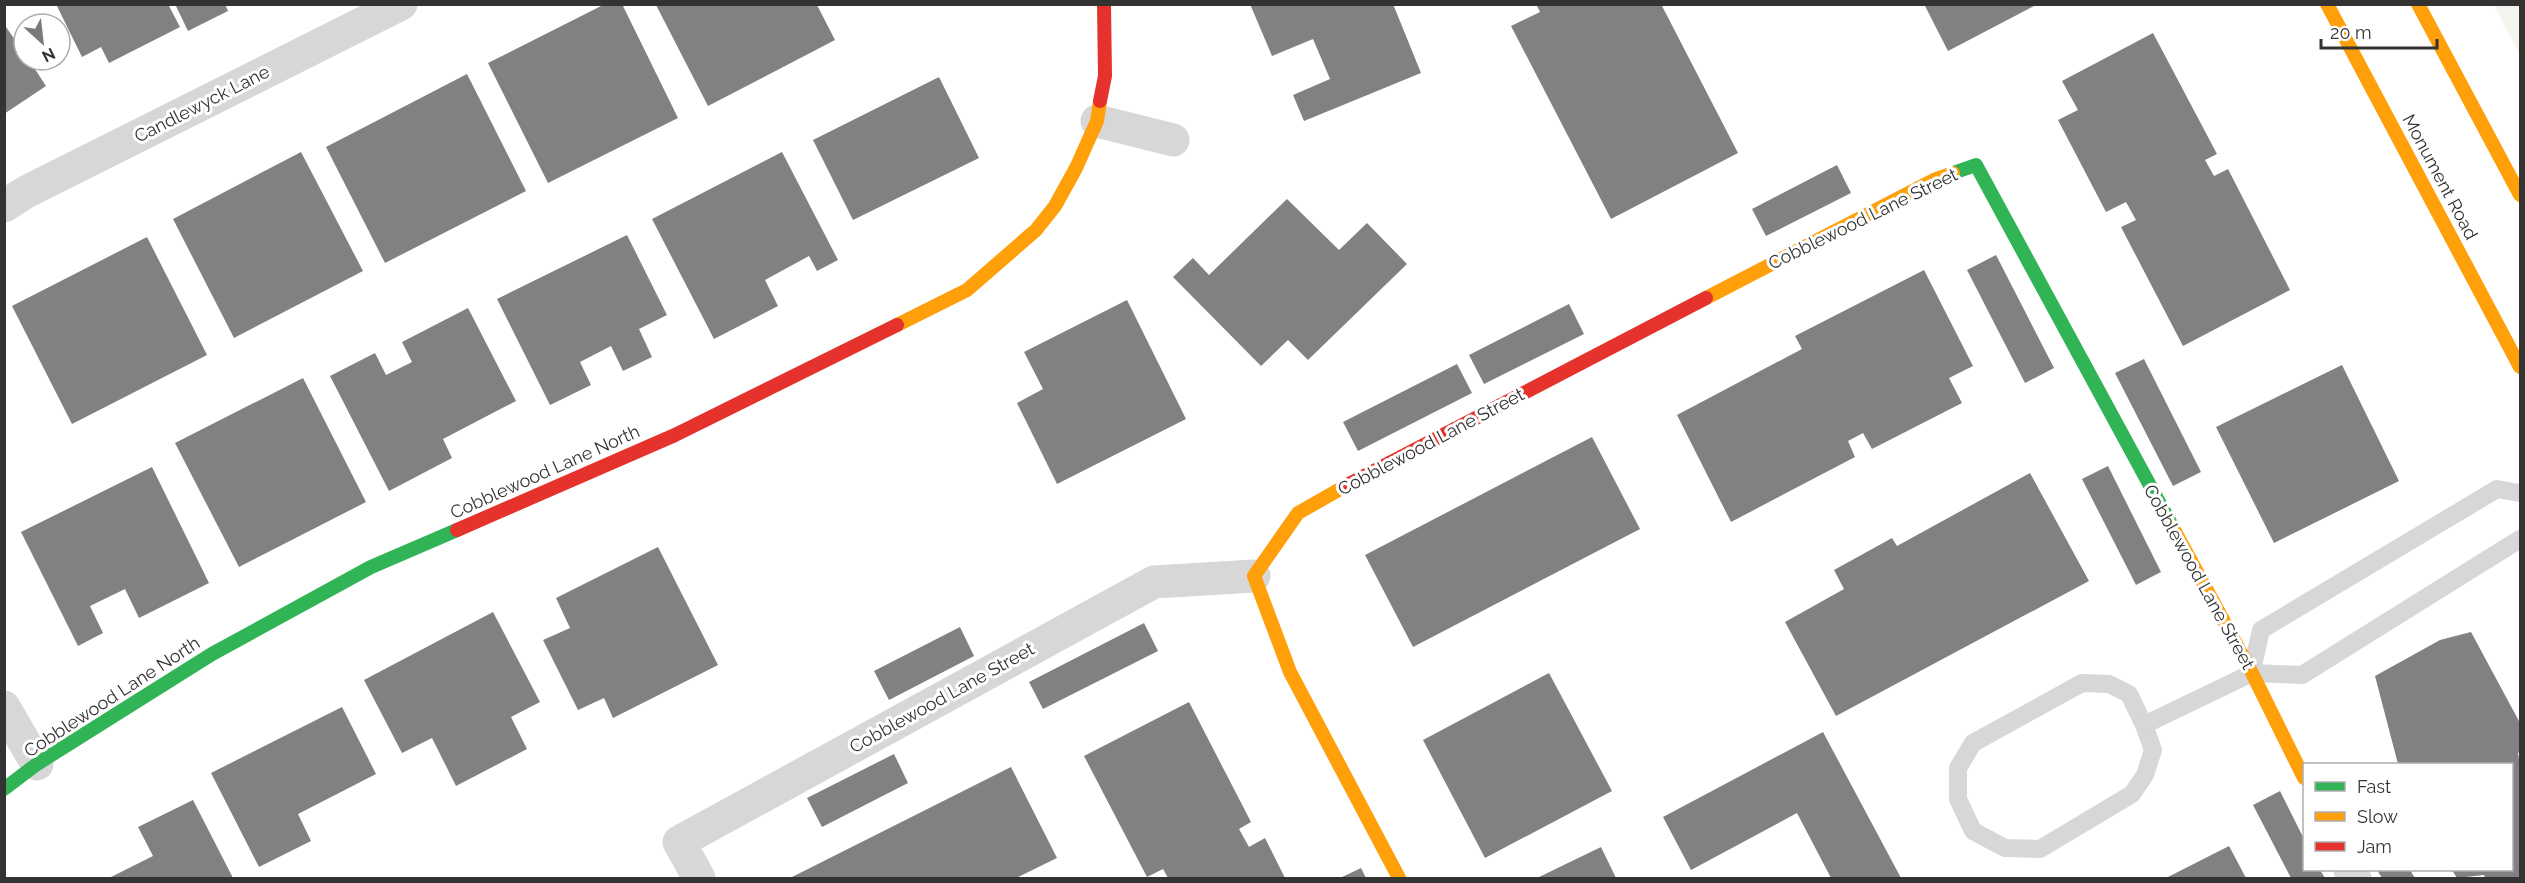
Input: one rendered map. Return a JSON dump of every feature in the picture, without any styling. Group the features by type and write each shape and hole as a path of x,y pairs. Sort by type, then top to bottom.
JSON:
{"street":[{"name":"Candlewyck Lane","path":"4,206 26,192 400,4"},
{"name":"Cobblewood Lane North","path":"4,789 37,764 212,654 371,567 675,435 967,290 1036,230 1055,206 1076,168 1097,121 1105,76 1104,4"},
{"name":"Monument Road","path":"2327,4 2520,367"},
{"path":"2418,4 2520,195"},
{"path":"1097,121 1173,140"},
{"name":"Cobblewood Lane Street","path":"699,879 679,842 1154,582 1254,576 1298,513 1370,473 1936,179 1976,165 2252,673 2303,776"},
{"path":"1254,576 1290,672 1399,879"},
{"path":"4,707 37,764"}],"lane":[{"path":"2252,673 2261,630 2497,489 2520,493"},
{"path":"2144,724 2252,673 2302,675 2520,539"},
{"path":"2082,683 2109,684 2129,694 2144,724 2153,750 2145,775 2132,794 2040,849 2005,848 1973,831 1958,799 1958,768 1972,743 2082,683"}],"shaded area":[{"path":"2494,5 2520,5 2520,55"}],"building":[{"path":"56,4 168,4 180,27 109,63 101,47 82,57 72,37 72,12 60,12"},
{"path":"175,4 225,4 228,11 188,31"},
{"path":"605,4 622,4 678,118 548,183 488,63"},
{"path":"1250,4 1393,4 1421,73 1304,121 1293,95 1330,79 1313,39 1272,56"},
{"path":"1536,4 1661,4 1738,153 1611,219 1511,26 1540,12"},
{"path":"1924,4 2034,4 2034,6 1948,51"},
{"path":"656,5 817,5 835,40 708,106"},
{"path":"4,24 12,36 12,72 37,72 46,86 4,114"},
{"path":"2153,33 2217,154 2205,160 2214,176 2228,169 2290,290 2183,346 2121,227 2136,220 2126,202 2106,212 2058,120 2078,110 2062,81"},
{"path":"467,74 526,191 385,263 326,147"},
{"path":"939,77 979,158 853,220 813,140"},
{"path":"301,152 363,271 234,338 173,219"},
{"path":"782,152 838,260 817,271 809,256 765,280 778,306 714,339 652,219"},
{"path":"1837,165 1851,193 1766,236 1752,209"},
{"path":"1287,199 1339,250 1367,223 1407,264 1308,360 1288,340 1261,366 1173,277 1193,258 1209,275"},
{"path":"627,235 667,315 639,329 652,357 623,371 611,346 580,362 591,385 550,405 497,299"},
{"path":"147,237 207,355 72,424 12,306"},
{"path":"1996,255 2054,368 2025,383 1967,270"},
{"path":"1924,270 1973,366 1949,378 1962,403 1872,449 1863,433 1848,441 1855,457 1731,522 1677,415 1802,349 1795,336"},
{"path":"1127,300 1186,419 1057,484 1017,403 1043,389 1024,352"},
{"path":"1569,304 1584,334 1484,384 1469,355"},
{"path":"468,308 516,401 443,439 452,458 389,491 330,376 375,353 386,375 412,362 402,342"},
{"path":"2144,359 2201,472 2173,486 2115,373"},
{"path":"1457,364 1472,393 1358,451 1343,422"},
{"path":"2342,365 2399,481 2274,543 2216,427"},
{"path":"303,378 366,502 239,567 175,443"},
{"path":"1592,437 1640,529 1413,647 1365,555"},
{"path":"2108,466 2161,572 2136,585 2082,479"},
{"path":"152,467 209,583 139,618 125,589 90,606 103,633 78,646 21,532"},
{"path":"2030,473 2089,581 1836,716 1785,622 1844,589 1834,570 1892,538 1897,546"},
{"path":"658,547 718,665 613,718 604,698 578,710 543,640 570,628 556,598"},
{"path":"493,612 540,702 511,717 527,749 456,786 432,738 402,753 364,680"},
{"path":"1144,623 1158,651 1043,709 1029,682"},
{"path":"960,627 974,656 889,700 874,671"},
{"path":"2471,632 2520,723 2520,752 2518,753 2520,765 2520,878 2485,878 2484,875 2457,878 2453,871 2513,871 2513,763 2398,763 2375,676 2440,640"},
{"path":"1549,673 1612,791 1485,858 1423,740"},
{"path":"1189,702 1251,822 1239,829 1249,847 1265,838 1285,878 1168,878 1163,869 1147,877 1084,756"},
{"path":"342,707 376,774 298,814 311,841 259,867 211,773"},
{"path":"1823,732 1901,878 1831,878 1797,813 1691,870 1663,817"},
{"path":"894,754 908,783 822,827 807,798"},
{"path":"1011,767 1057,858 1016,878 790,878"},
{"path":"2280,791 2303,837 2303,871 2321,871 2325,878 2291,878 2253,805"},
{"path":"193,800 233,878 109,878 153,856 138,827"},
{"path":"2229,846 2246,878 2166,878"},
{"path":"1601,847 1616,878 1537,878"},
{"path":"1361,868 1366,878 1340,878"},
{"path":"2378,871 2411,871 2415,878 2382,878"}],"traffic: fast":[{"path":"1953,173 1976,165 2172,526"},
{"path":"4,789 37,764 212,654 371,567 457,530"}],"traffic: slow":[{"path":"2327,4 2520,367"},
{"path":"2418,4 2520,195"},
{"path":"897,325 967,290 1036,230 1055,206 1076,168 1097,121 1100,101"},
{"path":"1706,298 1936,179 1953,173"},
{"path":"1349,484 1298,513 1254,576 1290,672 1399,878"},
{"path":"2172,526 2252,673 2303,776"}],"traffic: jam":[{"path":"1100,101 1105,76 1104,4"},
{"path":"1349,484 1706,298"},
{"path":"457,530 675,435 897,325"}]}
